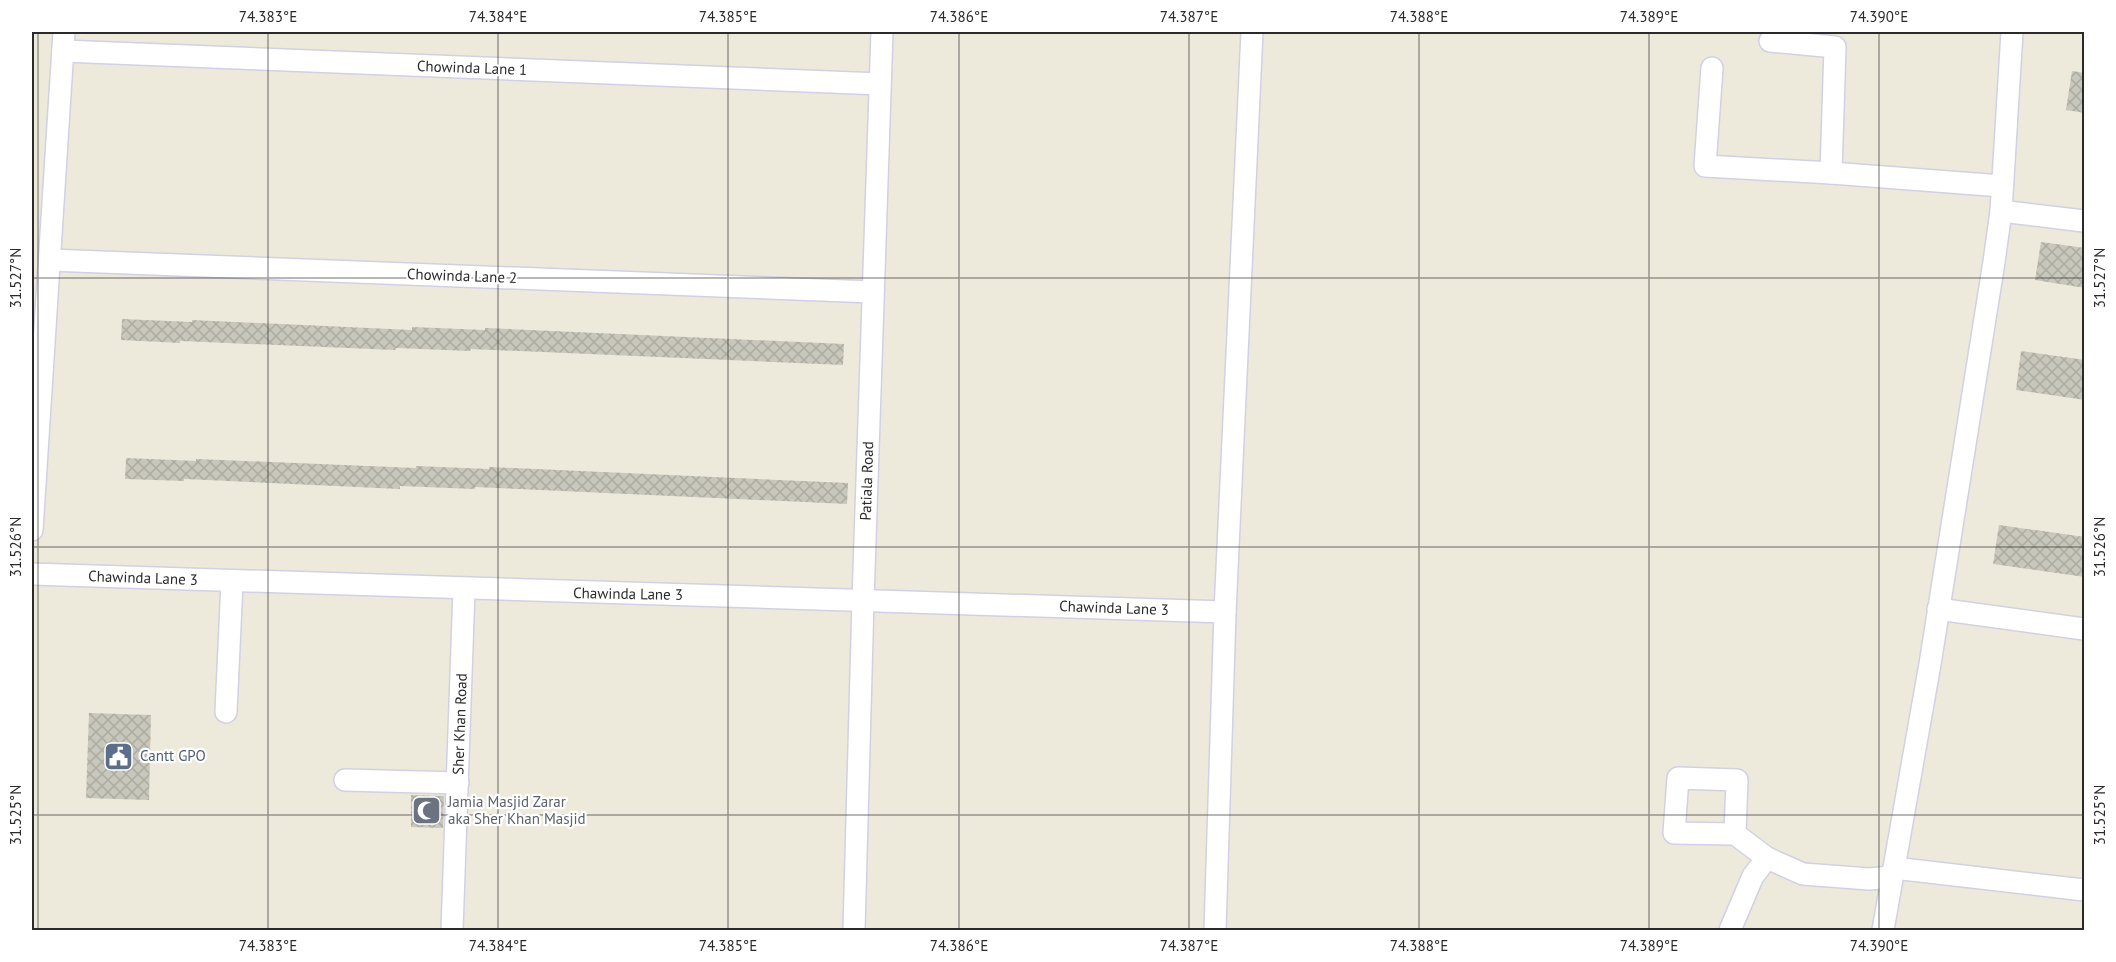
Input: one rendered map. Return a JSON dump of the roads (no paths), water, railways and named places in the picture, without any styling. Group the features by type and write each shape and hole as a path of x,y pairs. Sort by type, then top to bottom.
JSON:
{"street":[{"name":"Patiala Road","path":"854,930 882,32"},
{"path":"1215,930 1225,612 1252,32"},
{"path":"1883,930 1984,329 2001,211 2012,32"},
{"name":"Chowinda Lane 1","path":"63,41 880,84"},
{"path":"32,531 63,41"},
{"path":"1770,41 1835,47 1831,173"},
{"path":"1712,68 1705,166 2002,186"},
{"path":"2001,211 2085,221"},
{"name":"Chowinda Lane 2","path":"50,260 873,292"},
{"name":"Chawinda Lane 3","path":"32,574 464,590 1225,612"},
{"path":"226,712 232,582"},
{"name":"Sher Khan Road","path":"452,930 464,590"},
{"path":"1938,609 2085,629"},
{"path":"345,780 458,783"},
{"path":"1736,834 1767,858 1803,874 1869,879 1893,873 2085,890"},
{"path":"1730,930 1753,876 1767,858"}],"place":[{"name":"Cantt GPO","path":"119,756"},
{"name":"Jamia Masjid Zarar aka Sher Khan Masjid","path":"427,811"}]}
